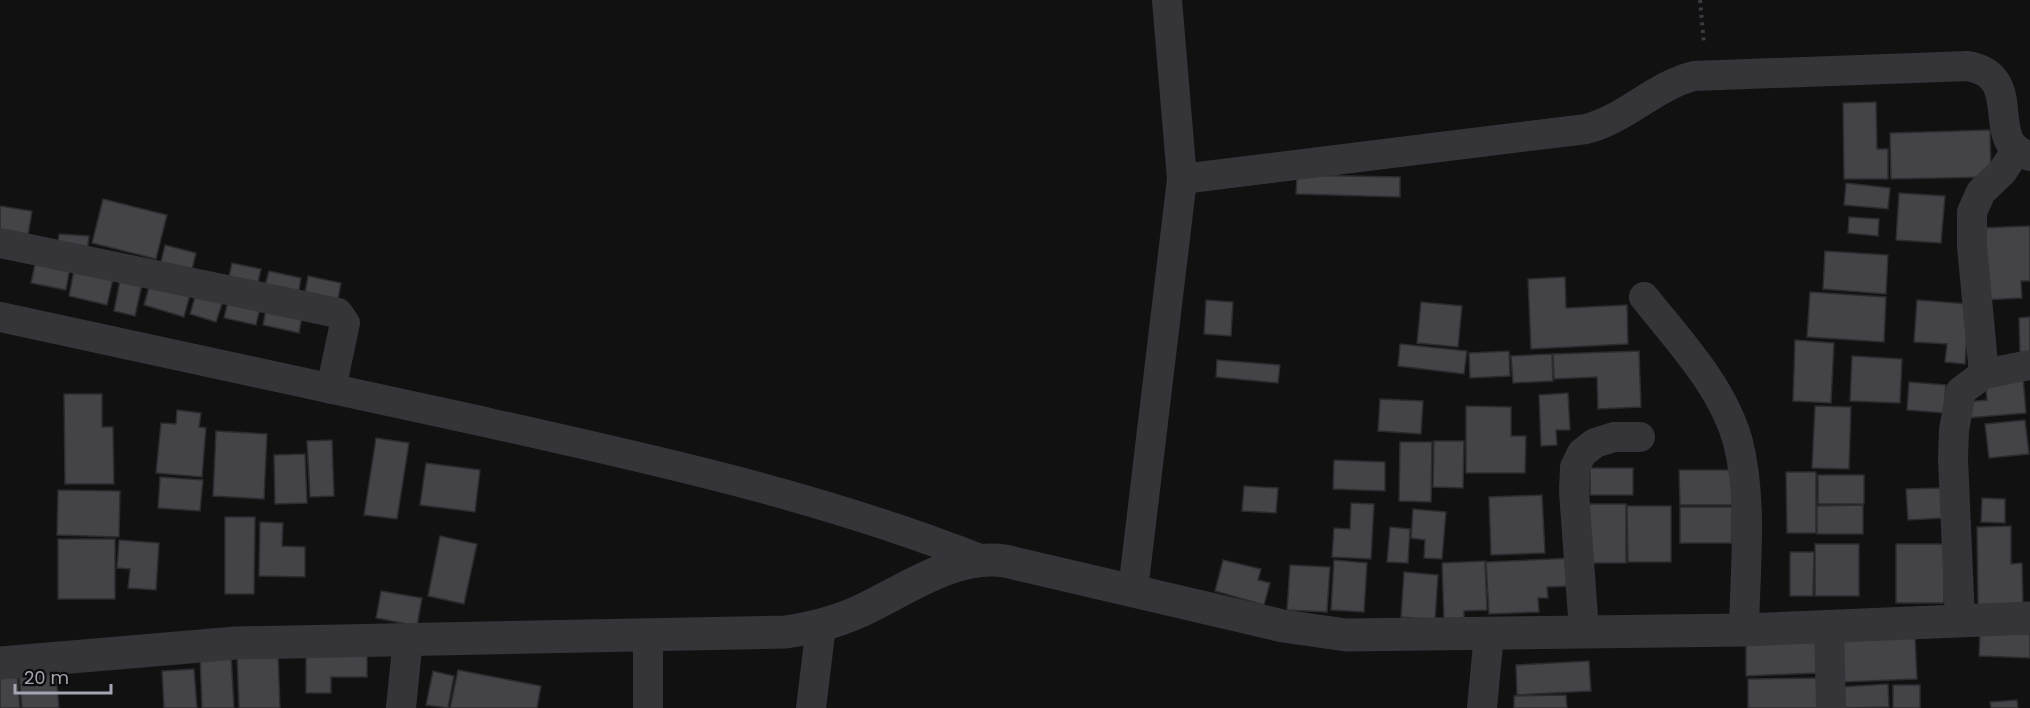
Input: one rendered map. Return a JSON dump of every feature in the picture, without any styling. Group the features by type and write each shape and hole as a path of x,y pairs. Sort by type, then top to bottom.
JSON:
{"street":[{"path":"1133,590 1182,179 1167,0"},
{"path":"1182,179 1586,129 1615,120 1652,94 1681,80 1707,75 1968,66 1982,69 1992,74 1999,85 2008,139 2023,154 1981,192 1972,212 1971,246 1984,374"},
{"path":"0,243 338,313 345,323 331,389"},
{"path":"1644,297 1695,360 1720,402 1737,442 1744,485 1744,630"},
{"path":"0,317 563,439 783,492 906,530 980,558 1005,561 1314,631 1374,636 1744,630 2030,618"},
{"path":"1960,620 1954,430 1961,391 1971,381 1984,374 2030,365"},
{"path":"1584,631 1574,491 1575,467 1581,453 1595,443 1614,436 1640,437"},
{"path":"0,663 190,646 408,638 760,634 820,627 859,612 936,574 980,558"},
{"path":"1829,626 1831,708"},
{"path":"811,708 820,627"},
{"path":"1482,708 1489,634"},
{"path":"648,635 648,708"},
{"path":"401,708 408,638"}],"path":[{"path":"1700,0 1707,75"}],"building":[{"path":"1876,102 1877,149 1888,149 1888,179 1844,179 1843,103"},
{"path":"1990,130 1991,177 1891,179 1890,133"},
{"path":"1297,175 1400,177 1400,197 1296,194"},
{"path":"1846,183 1890,188 1888,209 1844,205"},
{"path":"1899,193 1945,196 1941,243 1896,240"},
{"path":"103,199 167,215 156,259 92,243"},
{"path":"0,206 32,211 27,241 0,236"},
{"path":"1849,217 1879,219 1878,236 1848,233"},
{"path":"2030,226 2030,281 2021,281 2022,298 1983,300 1979,228"},
{"path":"59,234 89,236 87,253 57,250"},
{"path":"165,245 196,253 191,274 160,266"},
{"path":"1825,251 1888,255 1886,294 1823,289"},
{"path":"36,260 70,267 66,290 31,283"},
{"path":"232,263 261,269 257,287 228,281"},
{"path":"74,270 113,279 107,305 69,296"},
{"path":"269,271 301,278 298,296 264,289"},
{"path":"121,275 143,280 135,316 114,311"},
{"path":"308,276 341,283 337,304 304,298"},
{"path":"1565,277 1566,308 1627,305 1628,344 1531,349 1528,279"},
{"path":"151,280 191,291 184,317 144,305"},
{"path":"197,290 224,298 216,322 190,314"},
{"path":"1810,292 1886,297 1884,342 1807,337"},
{"path":"229,297 261,304 256,325 224,318"},
{"path":"1206,300 1233,302 1231,336 1204,334"},
{"path":"1917,300 1969,304 1965,364 1945,362 1947,344 1914,342"},
{"path":"1421,302 1462,306 1458,347 1417,343"},
{"path":"267,303 303,311 299,333 263,325"},
{"path":"2030,317 2030,354 2020,354 2019,318"},
{"path":"1795,340 1834,343 1831,403 1793,401"},
{"path":"1400,344 1467,351 1464,374 1398,366"},
{"path":"1509,351 1510,376 1470,378 1469,353"},
{"path":"1639,351 1641,407 1598,409 1597,377 1554,379 1553,354"},
{"path":"1552,354 1553,381 1513,383 1511,356"},
{"path":"1852,356 1902,359 1900,403 1850,401"},
{"path":"1217,360 1280,365 1278,383 1216,377"},
{"path":"2023,377 2026,413 1967,418 1966,402 1987,400 1985,380"},
{"path":"1909,382 1946,385 1944,413 1907,410"},
{"path":"1568,393 1570,430 1556,430 1557,445 1541,446 1539,395"},
{"path":"64,394 102,394 102,427 113,427 114,484 65,484"},
{"path":"1380,399 1423,401 1421,434 1378,431"},
{"path":"1466,406 1511,407 1511,436 1526,436 1525,473 1466,473"},
{"path":"1815,406 1851,407 1849,469 1812,468"},
{"path":"177,410 201,413 199,427 206,428 202,477 156,473 161,423 176,424"},
{"path":"2025,420 2029,454 1989,458 1985,424"},
{"path":"216,431 267,434 264,499 213,496"},
{"path":"376,438 409,443 397,519 364,515"},
{"path":"332,440 334,496 310,497 307,441"},
{"path":"1434,441 1464,441 1463,488 1433,487"},
{"path":"1400,442 1432,442 1431,502 1399,501"},
{"path":"305,454 307,503 275,504 274,455"},
{"path":"1334,460 1385,462 1385,491 1333,489"},
{"path":"426,463 480,470 475,512 420,505"},
{"path":"1590,468 1633,468 1633,495 1590,495"},
{"path":"1679,470 1732,470 1732,505 1680,505"},
{"path":"1786,472 1816,472 1816,533 1787,533"},
{"path":"1818,475 1864,475 1864,504 1818,504"},
{"path":"160,477 203,480 200,511 158,508"},
{"path":"1244,486 1278,488 1276,513 1242,511"},
{"path":"1942,488 1944,518 1908,520 1906,489"},
{"path":"58,490 120,491 119,537 57,535"},
{"path":"1542,495 1545,553 1491,555 1489,497"},
{"path":"1982,498 2005,499 2005,523 1981,522"},
{"path":"1351,503 1374,504 1371,559 1332,557 1334,528 1350,529"},
{"path":"1589,504 1626,504 1626,563 1590,563"},
{"path":"1863,505 1863,534 1817,534 1817,506"},
{"path":"1627,506 1671,506 1671,562 1628,562"},
{"path":"1680,507 1732,507 1732,543 1680,543"},
{"path":"1413,509 1446,512 1442,559 1424,558 1425,540 1411,538"},
{"path":"225,517 255,517 254,594 225,594"},
{"path":"260,522 283,523 282,546 305,547 305,577 259,576"},
{"path":"2011,526 2011,564 2022,563 2023,604 1978,605 1977,527"},
{"path":"1390,527 1410,529 1408,563 1387,562"},
{"path":"440,536 477,544 464,604 428,596"},
{"path":"58,539 115,539 115,599 58,599"},
{"path":"119,540 159,543 156,590 128,588 130,569 117,568"},
{"path":"1815,544 1859,544 1859,596 1815,596"},
{"path":"1896,544 1945,544 1944,603 1896,603"},
{"path":"1790,552 1814,552 1813,596 1790,596"},
{"path":"1575,558 1576,586 1547,587 1548,598 1538,598 1539,612 1489,614 1486,562"},
{"path":"1223,560 1261,569 1258,580 1270,583 1264,605 1215,591"},
{"path":"1334,560 1367,563 1364,612 1331,610"},
{"path":"1485,561 1487,610 1464,611 1464,620 1444,621 1442,563"},
{"path":"1290,565 1330,567 1327,612 1287,610"},
{"path":"1404,572 1438,575 1435,620 1401,617"},
{"path":"381,591 422,598 417,626 376,618"},
{"path":"1980,632 2030,634 2030,658 1979,656"},
{"path":"1816,636 1817,673 1746,676 1746,638"},
{"path":"1915,636 1917,679 1843,682 1841,639"},
{"path":"278,653 280,708 239,708 237,655"},
{"path":"306,653 367,653 367,677 331,677 331,693 306,693"},
{"path":"231,654 234,708 202,708 200,656"},
{"path":"1589,661 1591,691 1517,695 1516,665"},
{"path":"194,669 197,708 164,708 162,671"},
{"path":"458,670 541,686 537,708 450,708"},
{"path":"433,671 454,676 448,708 426,705"},
{"path":"17,672 20,708 0,708 0,674"},
{"path":"56,672 59,708 22,708 19,675"},
{"path":"1822,678 1822,708 1748,708 1748,679"},
{"path":"1888,684 1889,707 1841,708 1840,687"},
{"path":"1893,685 1920,685 1920,708 1893,708"},
{"path":"1566,695 1567,708 1514,708 1514,696"},
{"path":"2017,700 2018,708 1991,708 1990,702"}]}
